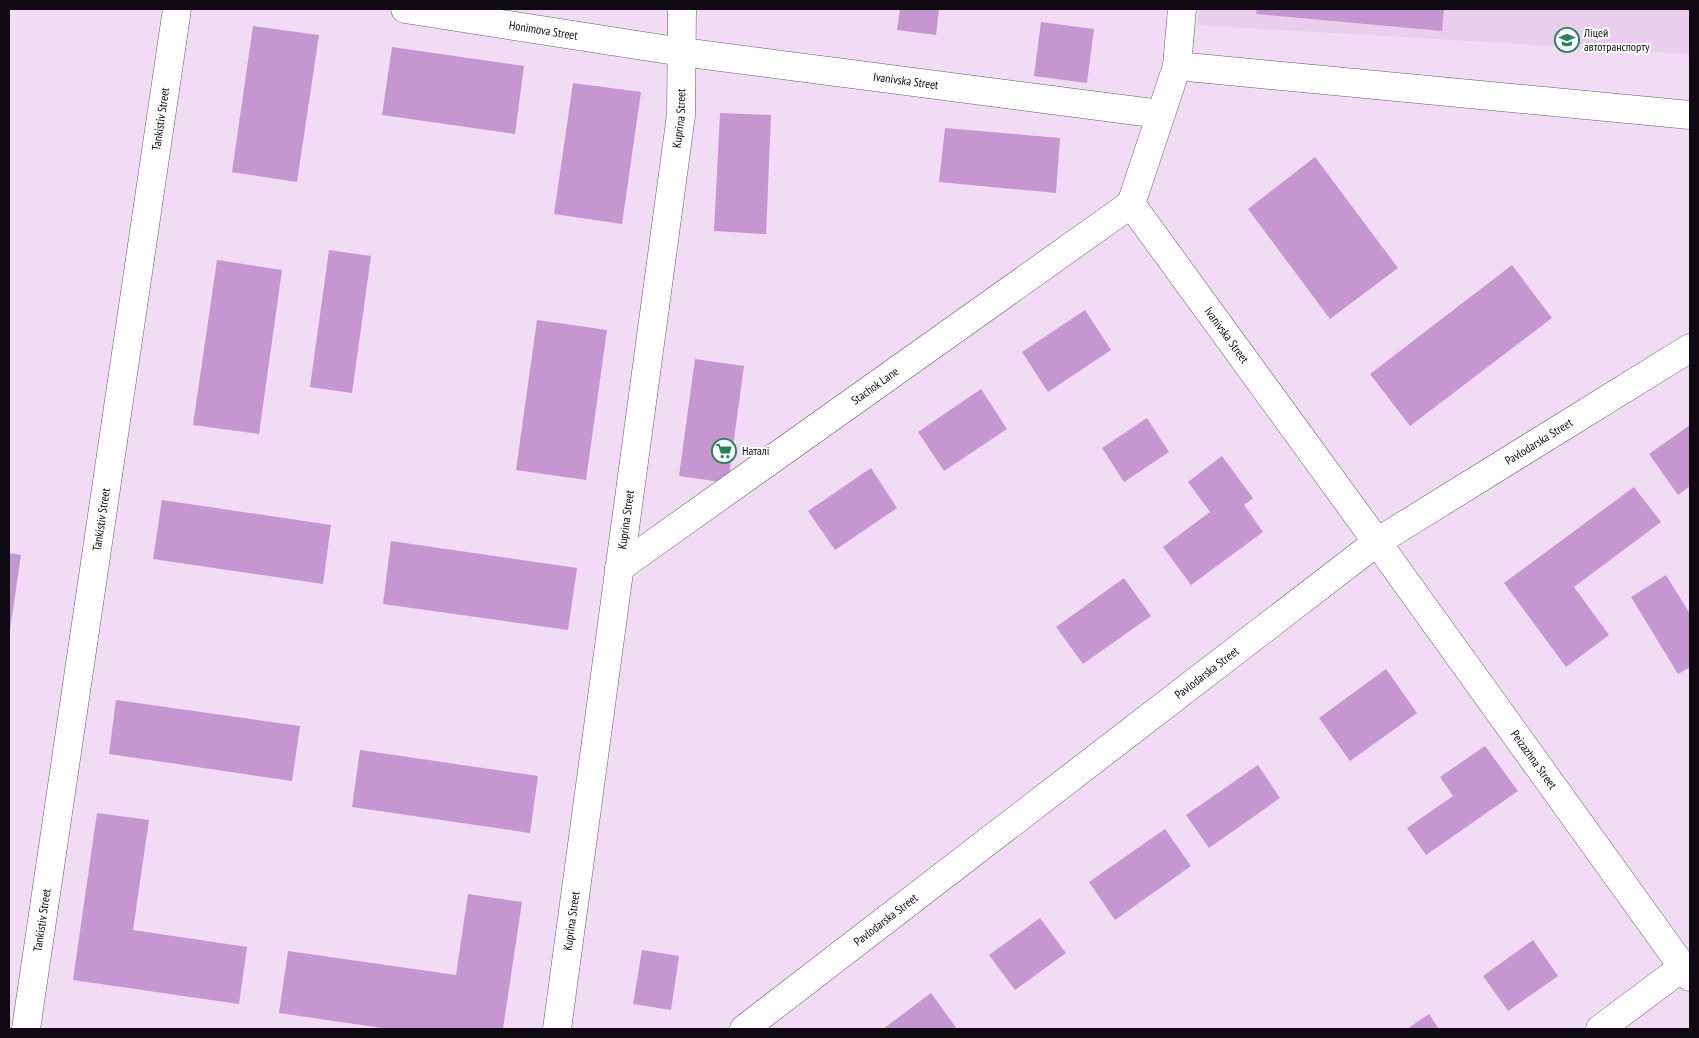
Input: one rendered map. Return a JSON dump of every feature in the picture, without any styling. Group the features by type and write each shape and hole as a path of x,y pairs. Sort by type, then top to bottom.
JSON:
{"street":[{"name":"Tankistiv Street","path":"26,1029 177,9"},
{"name":"Honimova Street","path":"405,9 682,52"},
{"name":"Kuprina Street","path":"557,1029 681,115 682,9"},
{"path":"1131,204 1176,66 1182,9"},
{"name":"Ivanivska Street","path":"682,52 1160,114"},
{"path":"1176,66 1690,115"},
{"name":"Ivanivska Street","path":"1131,204 1377,542"},
{"name":"Stachok Lane","path":"619,568 1131,204"},
{"name":"Pavlodarska Street","path":"744,1029 1377,542 1690,348"},
{"name":"Peizazhna Street","path":"1377,542 1687,972"},
{"path":"1600,1029 1687,972"}],"shaded area":[{"name":"Ліцей автотранспорту","path":"1199,9 1690,9 1690,54 1197,25"}],"building":[{"path":"900,9 939,9 936,35 897,30"},
{"path":"1257,9 1444,9 1442,31 1256,14"},
{"path":"1041,22 1094,29 1087,83 1034,76"},
{"path":"253,26 319,35 297,182 232,172"},
{"path":"392,47 524,66 515,134 382,115"},
{"path":"573,83 641,92 622,224 554,214"},
{"path":"720,113 771,115 766,234 714,231"},
{"path":"945,128 1060,138 1056,193 939,182"},
{"path":"1315,157 1398,268 1330,319 1248,209"},
{"path":"329,250 371,256 352,393 310,387"},
{"path":"217,260 282,270 259,434 193,425"},
{"path":"1512,265 1552,318 1410,426 1370,374"},
{"path":"1085,310 1111,350 1048,392 1022,352"},
{"path":"537,320 607,330 586,480 516,470"},
{"path":"695,359 744,366 728,483 679,476"},
{"path":"981,389 1007,429 944,471 918,432"},
{"path":"1147,418 1169,452 1124,482 1102,448"},
{"path":"1690,425 1690,486 1678,495 1649,454"},
{"path":"1222,456 1253,498 1244,505 1263,532 1191,585 1163,547 1210,512 1188,482"},
{"path":"871,468 897,508 835,550 808,511"},
{"path":"1634,487 1661,522 1574,587 1609,635 1566,667 1504,583"},
{"path":"162,500 331,525 323,584 153,559"},
{"path":"391,541 577,568 568,630 383,604"},
{"path":"9,553 21,555 10,630 9,630"},
{"path":"1666,575 1690,614 1690,667 1678,674 1631,597"},
{"path":"1124,578 1151,616 1083,664 1056,627"},
{"path":"1386,669 1417,713 1350,761 1319,718"},
{"path":"116,700 300,726 292,781 109,754"},
{"path":"1485,746 1518,791 1426,855 1407,828 1453,796 1440,777"},
{"path":"360,750 538,776 530,833 352,807"},
{"path":"1258,765 1280,798 1209,848 1186,815"},
{"path":"97,813 149,820 133,930 247,947 239,1004 73,980"},
{"path":"1165,829 1191,866 1115,920 1089,882"},
{"path":"468,894 522,902 503,1029 389,1029 279,1013 288,951 456,975"},
{"path":"1040,918 1066,953 1015,990 989,955"},
{"path":"1533,940 1558,976 1508,1011 1483,976"},
{"path":"642,950 679,956 671,1010 633,1004"},
{"path":"931,993 957,1029 883,1029"},
{"path":"1429,1014 1439,1029 1407,1029"}],"place":[{"name":"Ліцей автотранспорту","path":"1567,40"},
{"name":"Наталі","path":"724,451"}]}
